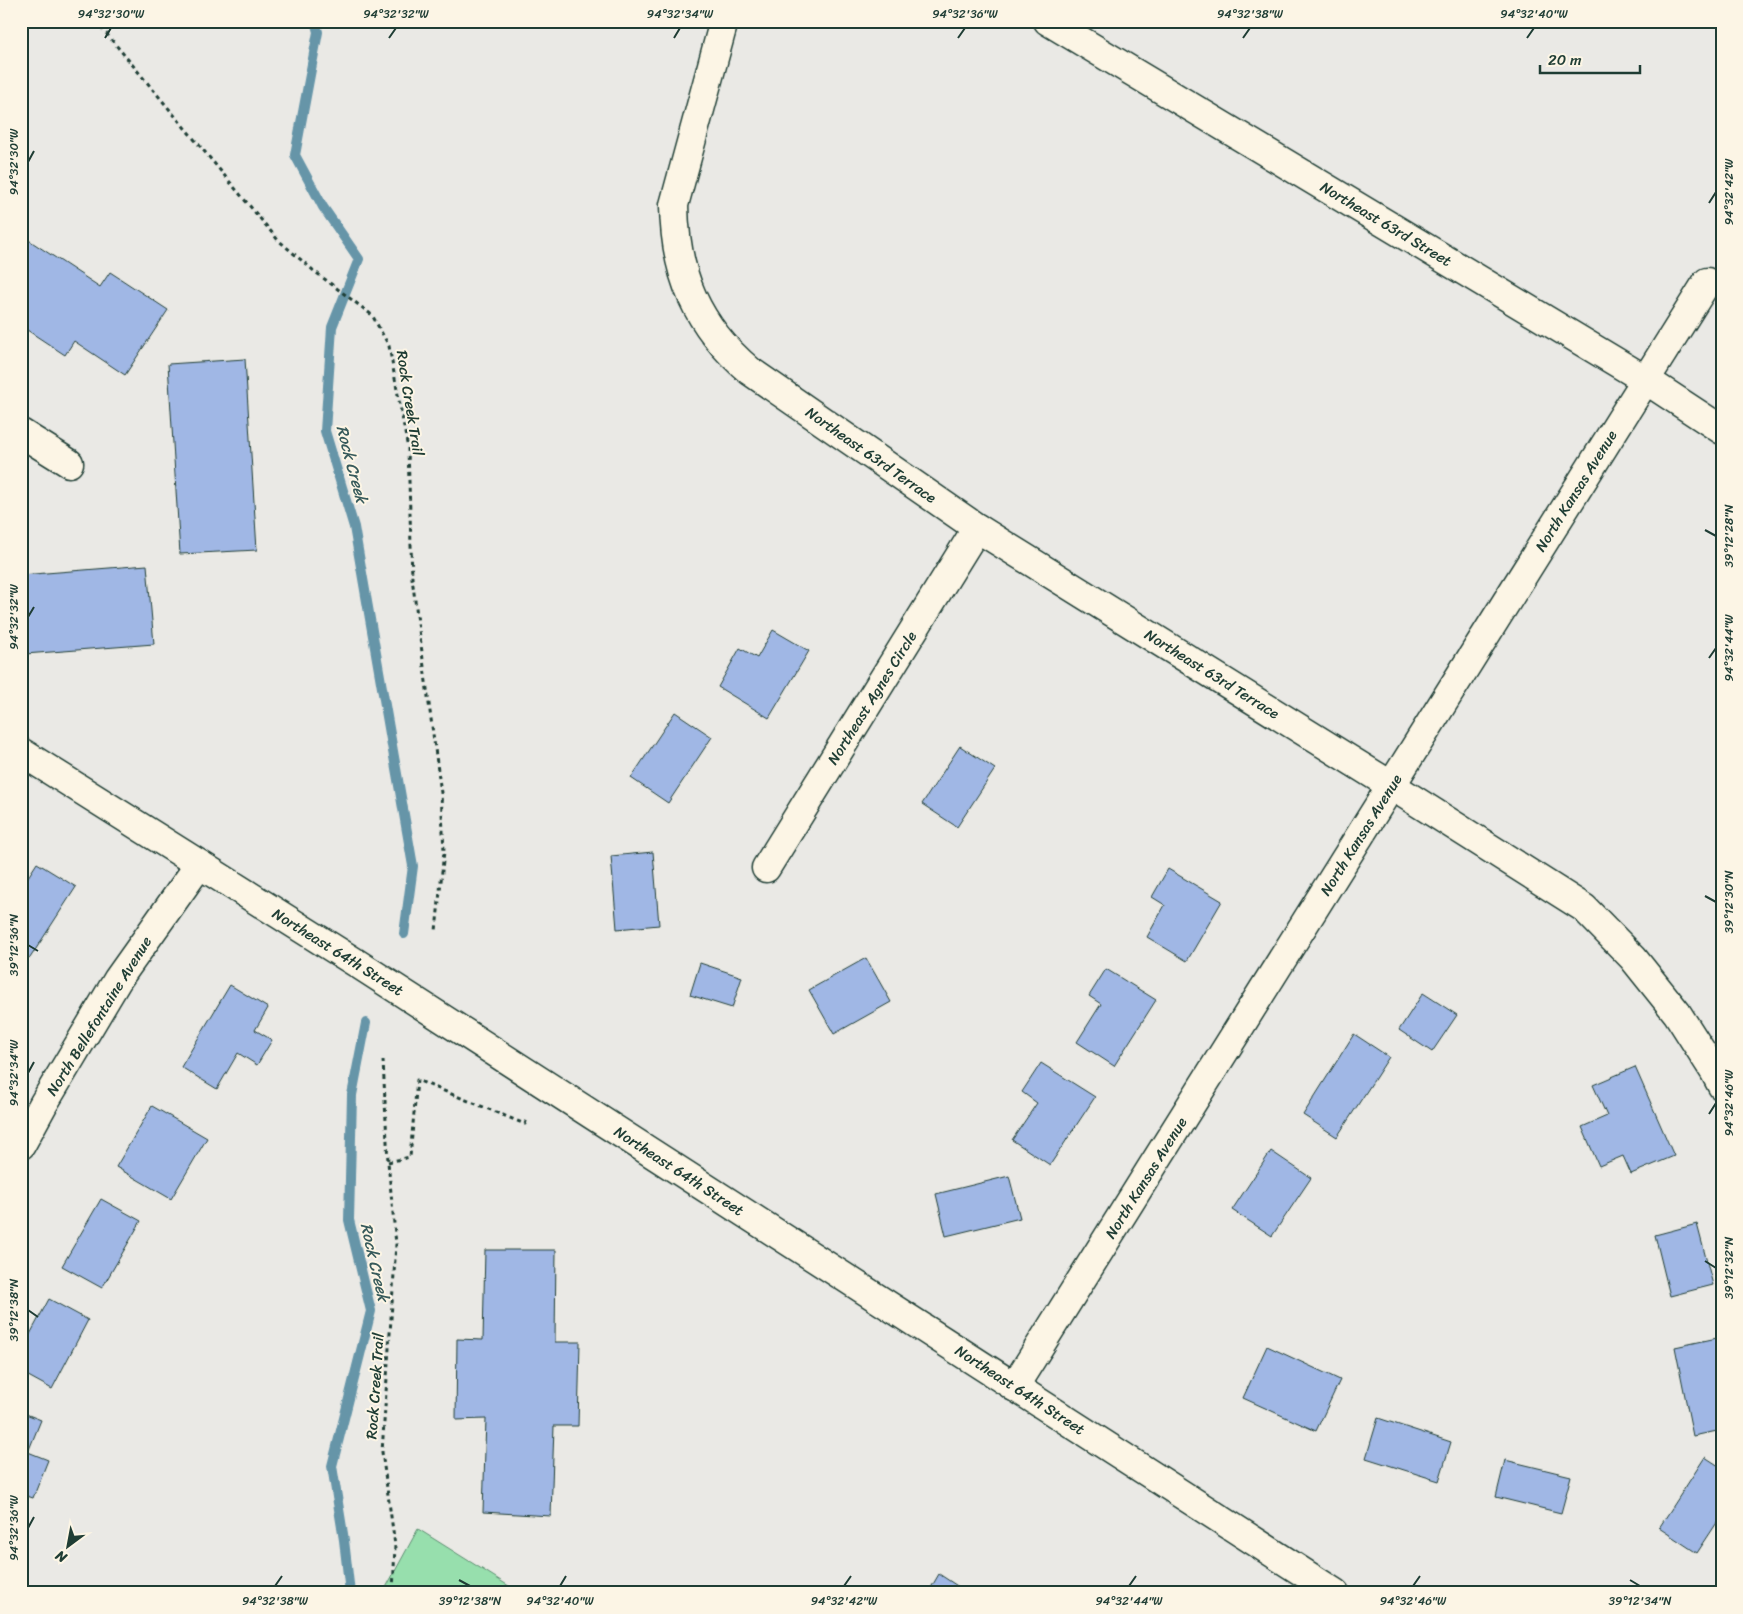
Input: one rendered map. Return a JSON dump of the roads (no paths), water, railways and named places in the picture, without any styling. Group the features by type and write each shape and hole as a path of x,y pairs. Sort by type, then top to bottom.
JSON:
{"street":[{"name":"Northeast 63rd Terrace","path":"724,21 674,205 674,229 685,280 703,319 732,356 750,371 977,528 1392,786 1584,908 1633,958 1677,1013 1722,1086"},
{"name":"Northeast 63rd Street","path":"1048,21 1646,380 1722,430"},
{"name":"North Kansas Avenue","path":"1014,1387 1707,282"},
{"path":"21,433 69,463"},
{"name":"Northeast Agnes Circle","path":"766,868 977,528"},
{"name":"Northeast 64th Street","path":"21,752 367,970 1335,1593"},
{"name":"North Bellefontaine Avenue","path":"21,1145 118,979 199,865"}],"waterway":[{"name":"Rock Creek","path":"315,21 318,32 295,155 323,207 359,259 332,327 325,431 354,527 413,866 404,934"},
{"name":"Rock Creek","path":"350,1593 332,1466 371,1311 349,1220 352,1095 366,1023"}]}
